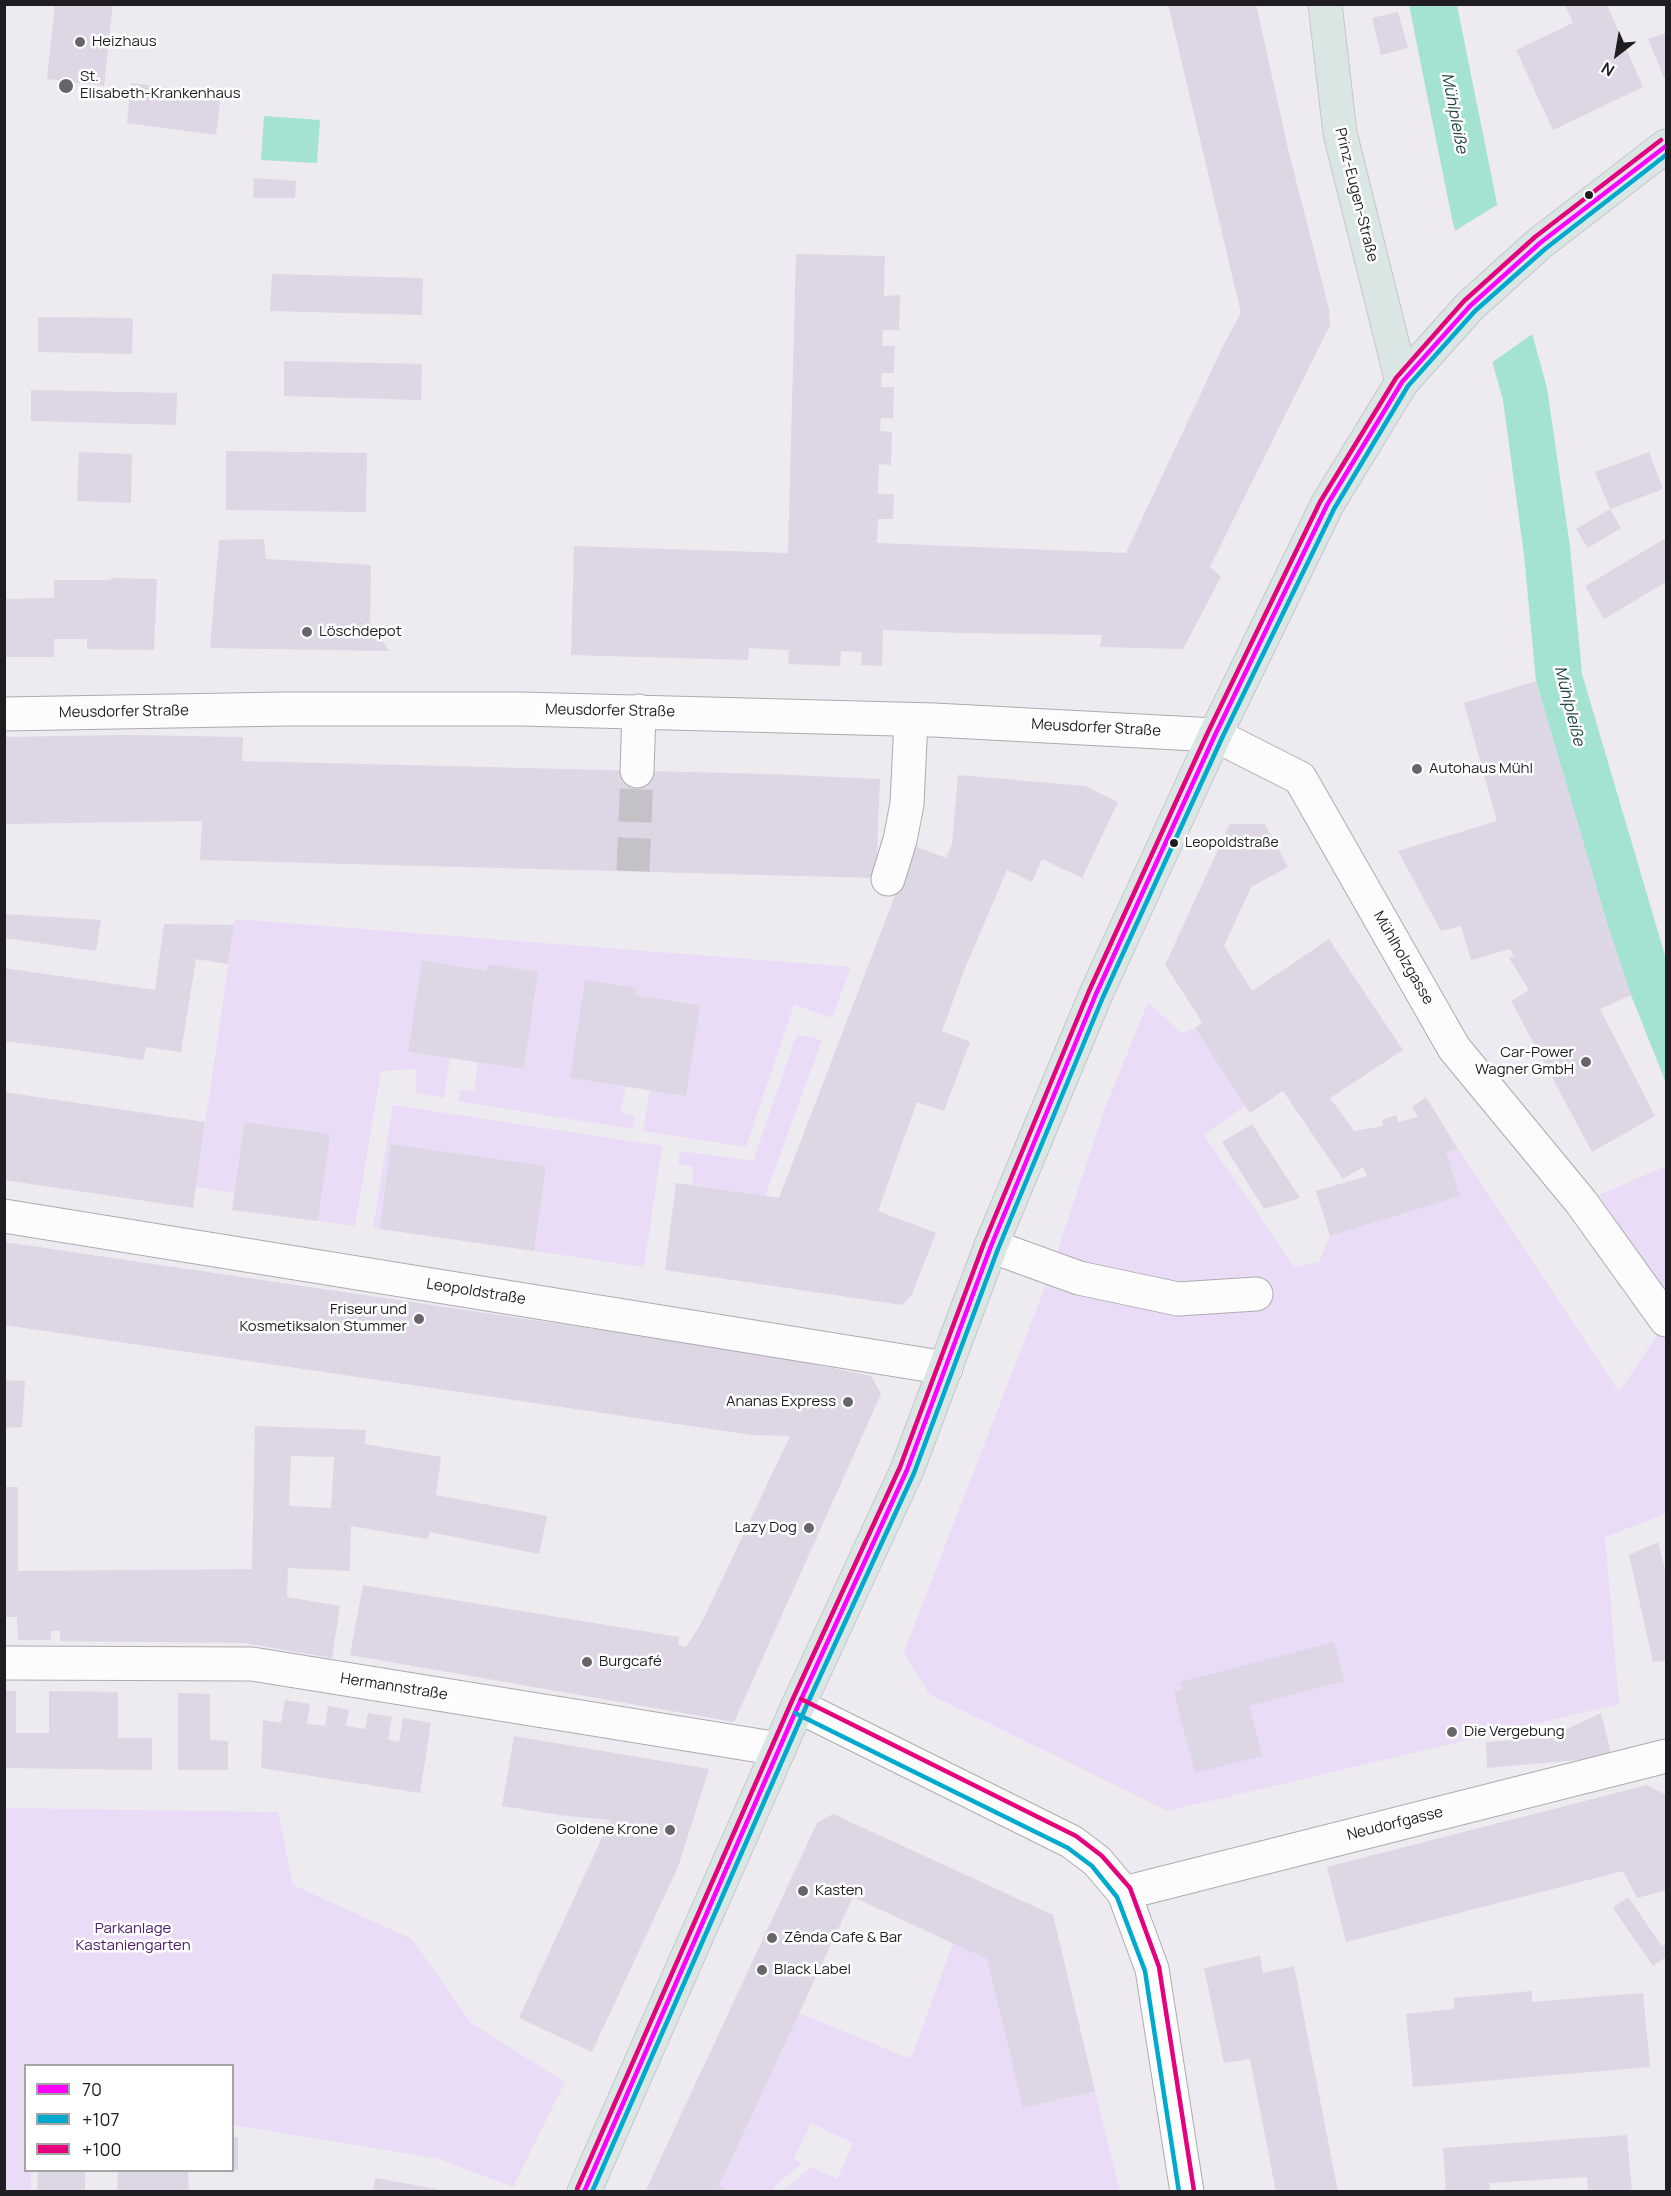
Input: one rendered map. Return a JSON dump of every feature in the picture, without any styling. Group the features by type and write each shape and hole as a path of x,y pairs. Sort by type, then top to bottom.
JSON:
{"main road":[{"name":"Prinz-Eugen-Straße","path":"1325,4 1340,133 1402,382"},
{"path":"584,2192 779,1749 908,1470 991,1246 1096,994 1215,735 1327,505 1402,382 1470,306 1520,260 1666,146"}],"street":[{"name":"Meusdorfer Straße","path":"4,714 285,709 639,711 911,720 1215,735"},
{"path":"637,771 639,711"},
{"path":"888,879 900,840 907,804 911,720"},
{"name":"Mühlholzgasse","path":"1215,735 1300,778 1454,1048 1581,1202 1666,1320"},
{"name":"Leopoldstraße","path":"4,1216 946,1368"},
{"path":"991,1246 1079,1278 1178,1299 1256,1293"},
{"name":"Hermannstraße","path":"4,1663 252,1664 779,1749"},
{"path":"798,1707 1072,1842 1097,1861 1124,1893 1152,1969 1187,2192"},
{"name":"Neudorfgasse","path":"1124,1893 1666,1758"}],"green space":[{"path":"235,919 851,967 832,1018 794,1005 746,1147 643,1131 650,1090 686,1096 699,1004 635,995 570,1078 626,1087 620,1113 635,1115 632,1129 458,1101 460,1090 474,1091 478,1062 524,1069 538,972 488,964 486,971 422,960 408,1052 450,1058 444,1098 416,1093 416,1069 381,1071 355,1226 318,1221 329,1134 244,1122 234,1193 196,1187"},
{"path":"1148,1002 1181,1033 1195,1028 1246,1105 1204,1135 1294,1267 1319,1262 1330,1236 1459,1196 1446,1152 1458,1149 1619,1392 1661,1329 1666,1337 1666,1514 1605,1537 1619,1704 1168,1811 929,1694 904,1652 1047,1282 1104,1111"},
{"path":"797,1034 822,1040 765,1196 692,1185 694,1167 678,1164 680,1151 753,1161"},
{"path":"393,1105 662,1146 644,1267 534,1251 545,1166 392,1144 380,1229 373,1228"},
{"path":"1666,1166 1666,1296 1599,1195"},
{"name":"Parkanlage Kastaniengarten","path":"5,1808 278,1812 293,1885 412,1939 471,2023 565,2082 513,2187 436,2158 234,2125 234,2064 24,2064 24,2172 31,2172 31,2191 5,2191"},
{"path":"953,1943 987,1959 1023,2108 1095,2091 1120,2191 783,2191 811,2167 837,2179 853,2143 811,2123 793,2159 802,2163 776,2185 773,2191 731,2191 719,2186 799,2013 911,2059"}],"water":[{"name":"Mühlpleiße","path":"1409,5 1457,5 1498,209 1547,388 1570,547 1582,674 1666,959 1666,1083 1631,995 1606,920 1536,681 1524,555 1503,400 1452,219"},
{"path":"264,116 320,120 317,163 261,160"}],"pier":[{"path":"1500,203 1535,332 1490,364 1453,232"}],"building":[{"name":"Heizhaus","path":"55,4 113,4 104,86 47,79"},
{"path":"1168,4 1256,4 1288,149 1329,309 1330,325 1210,567 1221,577 1183,649 1100,647 1102,635 883,630 882,666 861,665 862,652 841,651 840,666 788,664 789,650 749,648 748,660 571,655 574,546 788,553 796,254 885,256 884,296 900,295 899,330 883,330 882,346 895,346 894,373 882,373 881,387 894,387 893,418 881,418 880,431 892,432 891,465 879,464 878,494 894,494 893,519 878,519 877,543 1126,553 1224,344 1241,313"},
{"path":"1565,5 1607,5 1643,87 1553,130 1516,50 1573,23"},
{"path":"1398,12 1408,48 1381,55 1372,18"},
{"path":"1666,33 1666,77 1664,78 1648,39"},
{"path":"131,83 221,94 216,135 127,123"},
{"path":"254,178 296,181 295,198 253,198"},
{"path":"272,274 423,278 422,315 270,311"},
{"path":"38,317 133,318 132,354 38,352"},
{"path":"284,361 422,364 421,400 284,396"},
{"path":"31,390 177,393 176,425 31,421"},
{"path":"226,451 367,453 366,512 226,510"},
{"path":"79,452 132,454 131,503 77,501"},
{"path":"1649,452 1663,489 1610,509 1595,472"},
{"path":"1610,509 1621,528 1588,548 1576,529"},
{"path":"1666,538 1666,582 1604,619 1585,586"},
{"path":"264,539 266,559 371,565 370,622 389,651 210,648 219,540"},
{"path":"111,578 157,579 154,650 87,649 87,639 54,639 54,657 4,657 4,599 54,598 54,580 111,580"},
{"path":"1536,681 1606,920 1631,995 1600,1009 1655,1116 1592,1152 1511,1001 1529,990 1509,958 1514,956 1510,949 1471,960 1461,926 1441,931 1398,851 1497,821 1464,703"},
{"path":"124,735 243,737 242,761 767,774 880,779 876,878 200,860 202,821 5,824 5,737"},
{"path":"958,775 1085,786 1118,802 1082,878 1042,859 1032,882 1007,870 963,973 942,1031 970,1042 944,1111 917,1102 878,1211 936,1233 911,1296 902,1305 665,1270 676,1183 779,1198 914,846 946,858 952,844"},
{"path":"1230,824 1265,824 1288,867 1251,887 1224,946 1252,991 1329,939 1403,1050 1330,1098 1354,1131 1383,1126 1382,1120 1396,1115 1398,1122 1418,1117 1412,1107 1426,1097 1458,1149 1446,1152 1460,1196 1330,1236 1316,1191 1367,1176 1363,1167 1343,1179 1283,1091 1250,1113 1195,1028 1202,1022 1165,965"},
{"path":"4,914 101,920 96,951 4,938"},
{"path":"164,924 234,925 228,964 196,959 181,1052 146,1047 143,1060 4,1041 4,968 155,990"},
{"path":"422,960 486,971 488,964 538,972 524,1069 408,1052"},
{"path":"585,980 636,988 635,995 700,1005 686,1096 570,1078"},
{"path":"4,1092 205,1122 193,1208 4,1180"},
{"path":"244,1122 330,1134 318,1221 232,1210"},
{"path":"1252,1124 1300,1198 1264,1209 1222,1142"},
{"path":"391,1144 546,1166 534,1251 380,1229"},
{"path":"4,1242 764,1354 871,1376 881,1394 734,1722 350,1655 363,1585 679,1637 678,1645 686,1647 702,1622 790,1436 752,1435 4,1325"},
{"path":"4,1380 25,1381 22,1427 4,1428"},
{"path":"255,1426 366,1430 365,1444 441,1457 436,1495 547,1516 539,1554 430,1532 427,1539 351,1526 350,1571 288,1568 287,1597 340,1606 332,1658 244,1643 60,1641 60,1631 51,1631 51,1640 18,1640 17,1617 4,1617 4,1487 18,1487 18,1571 252,1569","holes":["291,1456 334,1457 331,1508 289,1506"]},
{"path":"1658,1542 1666,1573 1666,1661 1653,1662 1629,1555"},
{"path":"1334,1642 1344,1681 1249,1706 1262,1756 1195,1773 1174,1692 1183,1690 1180,1682"},
{"path":"4,1691 16,1691 16,1733 49,1733 49,1691 118,1692 118,1738 152,1738 152,1770 4,1768"},
{"path":"178,1693 210,1694 210,1740 228,1741 228,1770 178,1770"},
{"path":"285,1700 310,1704 307,1724 325,1726 328,1706 349,1710 346,1726 365,1729 368,1713 392,1717 388,1740 399,1742 403,1718 431,1723 420,1793 261,1768 263,1720 281,1723"},
{"path":"1601,1713 1612,1757 1487,1768 1486,1742 1548,1738"},
{"path":"514,1736 709,1769 678,1867 592,2052 519,2018 610,1820 502,1806"},
{"path":"1647,1785 1666,1795 1666,1890 1637,1898 1623,1871 1346,1942 1327,1867"},
{"path":"833,1814 1053,1915 1095,2091 1023,2108 987,1959 853,1897 719,2186 731,2192 645,2192 817,1823"},
{"path":"1628,1897 1662,1946 1666,1945 1666,1957 1653,1966 1613,1908"},
{"path":"1260,1956 1263,1973 1294,1966 1338,2192 1276,2192 1250,2059 1224,2063 1204,1968"},
{"path":"1532,1991 1532,2002 1643,1993 1650,2067 1413,2087 1406,2014 1454,2009 1454,1998"},
{"path":"1627,2135 1632,2192 1588,2192 1587,2177 1489,2183 1490,2192 1446,2192 1443,2148"},
{"path":"234,2137 238,2137 238,2170 234,2170"},
{"path":"38,2172 85,2172 85,2192 37,2192"},
{"path":"118,2172 188,2172 189,2192 117,2192"},
{"path":"375,2178 437,2189 437,2192 373,2192"}],"tunnel":[{"path":"633,871 637,771"}],"transit line":[{"name":"+100","path":"577,2189 791,1703 900,1467 984,1243 1089,991 1208,732 1320,502 1396,378 1464,301 1535,237 1661,140"},
{"name":"70","path":"584,2192 798,1706 907,1470 991,1246 1096,994 1215,735 1327,505 1402,382 1470,306 1540,243 1666,146"},
{"name":"+107","path":"592,2192 805,1709 914,1473 998,1249 1103,997 1222,738 1334,509 1408,386 1475,311 1545,249 1666,155"},
{"name":"+100","path":"801,1699 1076,1836 1102,1856 1130,1888 1159,1967 1194,2191"},
{"name":"+107","path":"795,1713 1068,1848 1092,1866 1117,1897 1145,1971 1179,2192"}],"place":[{"name":"Heizhaus","path":"80,42"},
{"name":"St. Elisabeth-Krankenhaus","path":"66,86"},
{"name":"Löschdepot","path":"307,632"},
{"name":"Autohaus Mühl","path":"1417,769"},
{"name":"Leopoldstraße","path":"1174,843"},
{"name":"Car-Power Wagner GmbH","path":"1586,1062"},
{"name":"Friseur und Kosmetiksalon Stummer","path":"419,1319"},
{"name":"Ananas Express","path":"848,1402"},
{"name":"Lazy Dog","path":"809,1528"},
{"name":"Burgcafé","path":"587,1662"},
{"name":"Die Vergebung","path":"1452,1732"},
{"name":"Goldene Krone","path":"670,1830"},
{"name":"Kasten","path":"803,1891"},
{"name":"Zênda Cafe & Bar","path":"772,1938"},
{"name":"Black Label","path":"762,1970"}]}
